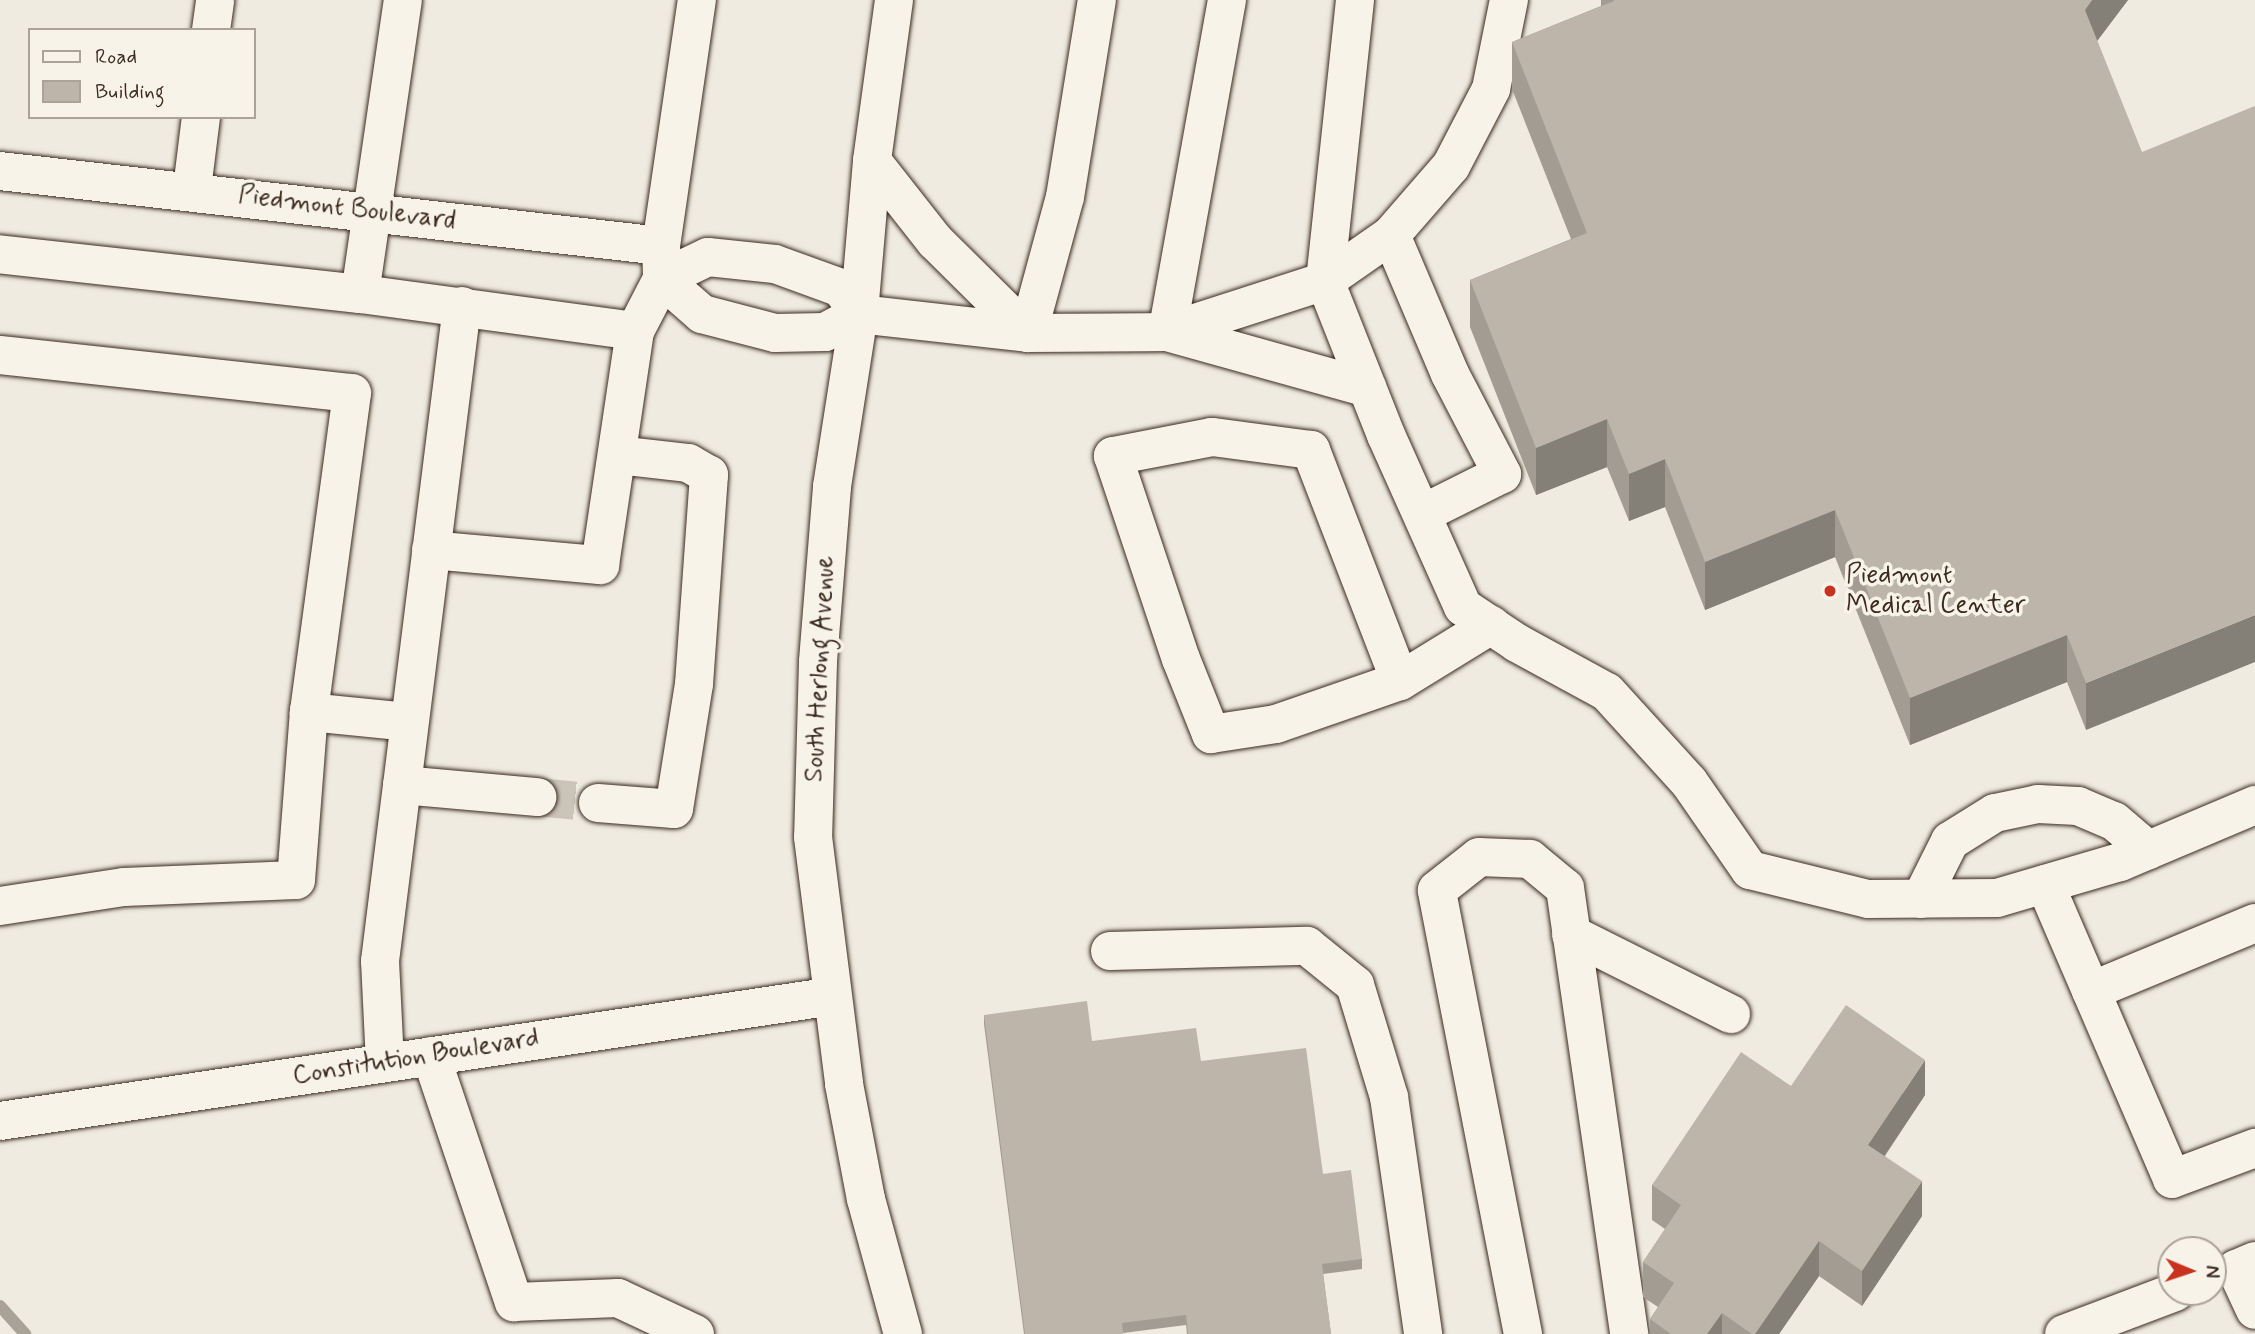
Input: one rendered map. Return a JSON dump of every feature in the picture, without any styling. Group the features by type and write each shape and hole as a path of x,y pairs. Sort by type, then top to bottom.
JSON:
{"street":[{"path":"211,28 215,0"},
{"path":"360,293 374,214 403,0"},
{"path":"431,550 600,565 635,331 662,263 697,0"},
{"name":"South Herlong Avenue","path":"894,0 872,161 859,314 832,487 818,662 813,837 844,1084 866,1199 903,1334"},
{"path":"1028,333 1065,197 1097,0"},
{"path":"1167,332 1227,0"},
{"path":"1355,0 1325,281 1367,388 1463,607 1607,692 1689,782 1750,870 1868,899 1997,898 2148,850 2255,805"},
{"path":"1167,332 1325,281 1391,235 1451,166 1491,89 1509,0"},
{"path":"192,190 201,119"},
{"path":"872,161 935,241 1028,333"},
{"name":"Piedmont Boulevard","path":"0,171 192,190 374,214 662,263"},
{"path":"1391,235 1450,374 1502,474 1422,514"},
{"path":"0,254 360,293 635,331"},
{"path":"662,263 708,257 775,264 841,288 859,314"},
{"path":"662,263 702,314 775,333 825,332 859,314 1028,333 1167,332 1367,388"},
{"path":"385,1063 380,961 462,306"},
{"path":"0,355 352,393 309,712 296,880 124,887 0,906"},
{"path":"1400,681 1311,450 1212,437 1113,456 1211,734 1276,724 1400,681 1491,625"},
{"path":"597,803 674,809 694,684 709,475 688,463 617,455"},
{"path":"309,712 409,722"},
{"path":"402,785 537,797"},
{"path":"1921,899 1950,841 1995,813 2038,804 2078,806 2114,821 2148,850"},
{"path":"1523,1334 1437,890 1479,857 1530,859 1565,888 1629,1334"},
{"path":"2045,884 2172,1179 2255,1148"},
{"path":"2091,991 2255,923"},
{"path":"1571,934 1731,1014"},
{"path":"1110,951 1307,946 1355,985 1389,1097 1423,1334"},
{"name":"Constitution Boulevard","path":"0,1121 833,996"},
{"path":"431,1056 514,1302 622,1316 695,1334"},
{"path":"2235,1269 2255,1310"},
{"path":"2064,1334 2157,1299"}],"building":[{"path":"1614,0 2092,0 2085,10 2142,152 2255,106 2255,615 2086,683 2067,635 1910,698 1835,510 1705,562 1665,459 1629,474 1607,419 1536,448 1470,280 1587,233 1512,42"},
{"path":"1087,1001 1092,1041 1196,1028 1201,1061 1306,1048 1323,1174 1351,1170 1362,1259 1322,1264 1331,1334 1188,1334 1186,1315 1122,1323 1123,1334 1025,1334 984,1015"},
{"path":"1846,1005 1925,1060 1868,1145 1922,1181 1862,1271 1819,1241 1755,1334 1722,1313 1707,1334 1671,1334 1650,1319 1674,1283 1643,1262 1681,1205 1652,1185 1741,1052 1791,1086"}],"waterway":[{"path":"0,1306 25,1334"}],"tunnel":[{"path":"537,797 598,803"}],"place":[{"name":"Piedmont Medical Center","path":"1830,591"}]}
